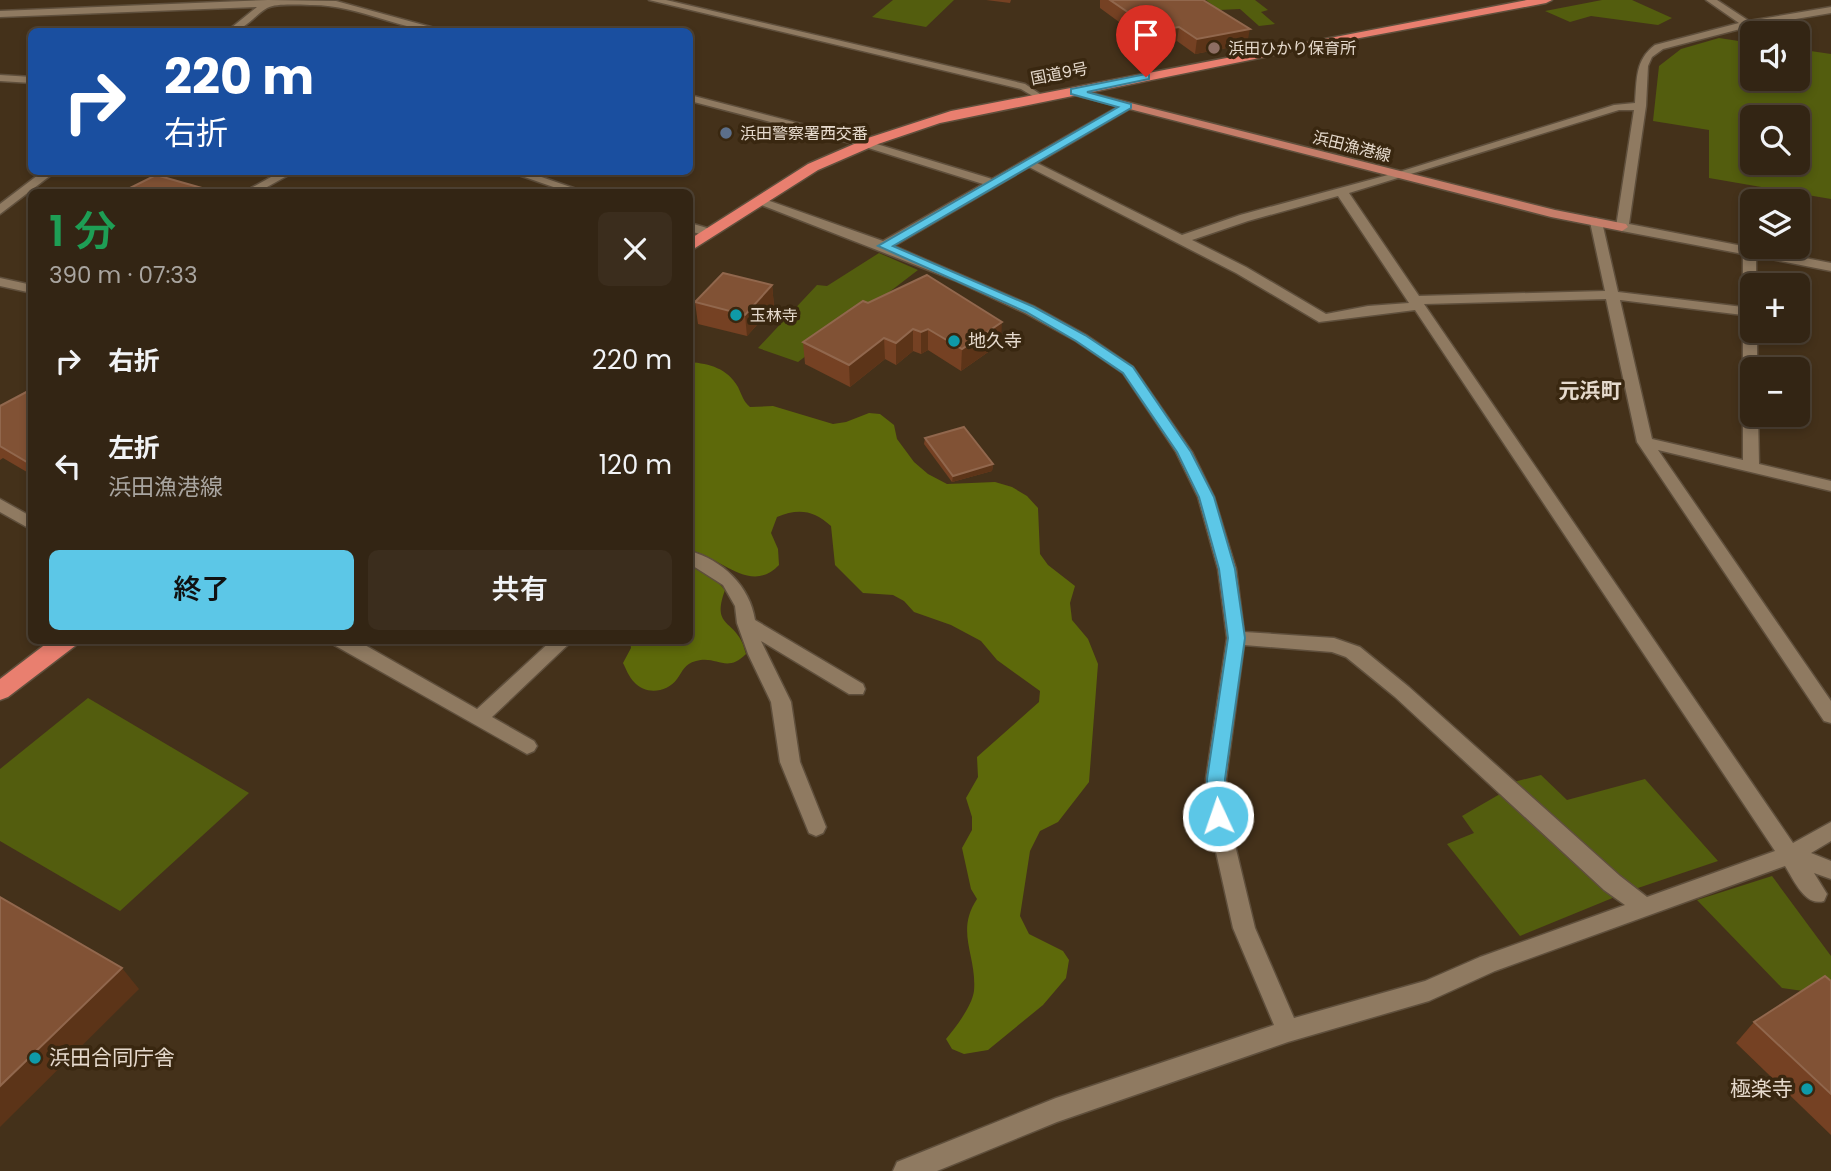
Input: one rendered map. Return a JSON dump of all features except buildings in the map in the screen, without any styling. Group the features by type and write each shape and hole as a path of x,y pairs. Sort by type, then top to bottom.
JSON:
{"highway":[{"name":"国道9号","path":"693,243 795,177 866,144 956,114 1347,36 1546,0"},
{"path":"0,691 62,644"}],"main road":[{"name":"浜田漁港線","path":"1075,92 1622,227"}],"street":[{"path":"654,0 1025,88 1041,98"},
{"path":"1711,0 1742,21"},
{"path":"0,14 246,2 335,4 428,28"},
{"path":"236,28 268,3"},
{"path":"1765,21 1831,10"},
{"path":"1740,26 1659,47 1648,55 1643,66 1640,106 1622,227 1740,250"},
{"path":"0,88 4,78 28,80"},
{"path":"693,99 866,144 993,183"},
{"path":"884,246 1127,106"},
{"path":"1181,240 1244,218 1403,175 1618,107 1640,106"},
{"path":"1029,163 1241,270 1324,320 1416,303 1611,295 1740,311"},
{"path":"0,210 45,175"},
{"path":"256,189 282,175"},
{"path":"525,175 570,189"},
{"path":"1341,191 1767,826 1816,894"},
{"path":"757,201 884,246 1030,310 1081,338 1128,370 1184,452 1206,497 1227,569 1237,638 1216,779 1218,816 1244,928 1288,1031"},
{"path":"1596,222 1645,442 1831,716"},
{"path":"693,228 709,233"},
{"path":"1787,259 1831,267"},
{"path":"0,282 28,288"},
{"path":"1749,343 1751,467"},
{"path":"1645,442 1831,486"},
{"path":"0,504 28,522"},
{"path":"693,558 708,565 729,581 744,606 746,623 767,677 781,702 790,762 816,827"},
{"path":"746,623 856,689"},
{"path":"1237,638 1334,645 1353,652 1402,692 1612,883 1643,906"},
{"path":"347,644 527,746"},
{"path":"479,718 560,644"},
{"path":"906,1171 1056,1110 1288,1031 1429,991 1488,964 1790,855 1831,831"},
{"path":"1790,855 1831,870"}],"green space":[{"path":"893,0 954,0 926,27 872,17"},
{"path":"1206,0 1255,0 1268,10 1261,12 1275,24 1259,26 1240,9 1219,10"},
{"path":"1602,0 1632,0 1672,18 1658,25 1591,16 1570,22 1545,11"},
{"path":"1719,38 1740,41 1740,91 1810,91 1810,51 1831,54 1831,199 1810,195 1810,189 1773,189 1709,178 1709,130 1653,121 1659,66 1681,49"},
{"path":"879,253 918,270 798,362 758,348 817,285 827,286"},
{"path":"693,363 711,366 729,375 750,407 773,406 833,424 869,413 880,414 894,425 897,439 914,462 928,474 947,484 995,482 1012,487 1027,496 1038,508 1040,554 1048,565 1075,586 1070,603 1072,620 1088,639 1098,664 1089,782 1058,822 1040,831 1030,851 1020,916 1029,934 1063,951 1069,960 1066,978 1043,1005 988,1050 964,1054 952,1049 946,1039 967,1010 974,991 967,933 971,911 977,899 971,889 962,848 972,830 972,817 966,798 978,777 977,757 1039,702 1040,691 997,660 981,641 951,625 914,612 904,601 893,595 863,593 835,565 831,526 812,514 792,512 777,517 771,533 778,549 779,565 768,573 746,575 693,551"},
{"path":"693,566 712,576 725,590 721,603 723,619 737,634 746,654 733,663 710,660 692,662 673,684 656,691 644,689 632,680 623,663 630,644 693,644"},
{"path":"88,698 249,793 120,911 0,841 0,769"},
{"path":"1541,775 1567,800 1645,779 1718,861 1635,889 1510,783"},
{"path":"1500,794 1615,897 1520,936 1447,844 1474,833 1462,816"},
{"path":"1772,876 1831,956 1831,1009 1803,991 1782,988 1697,900"}],"place":[{"name":"浜田ひかり保育所","path":"1214,48"},
{"name":"浜田警察署西交番","path":"726,133"},
{"name":"玉林寺","path":"736,315"},
{"name":"地久寺","path":"954,341"},
{"name":"浜田合同庁舎","path":"35,1058"},
{"name":"極楽寺","path":"1807,1089"}],"district":[{"name":"元浜町","path":"1590,391"}],"route":[{"path":"1146,77 1075,92 1127,106 884,246 960,277 1030,310 1081,338 1128,370 1184,452 1206,497 1227,569 1237,638 1216,779 1218,816"}]}
